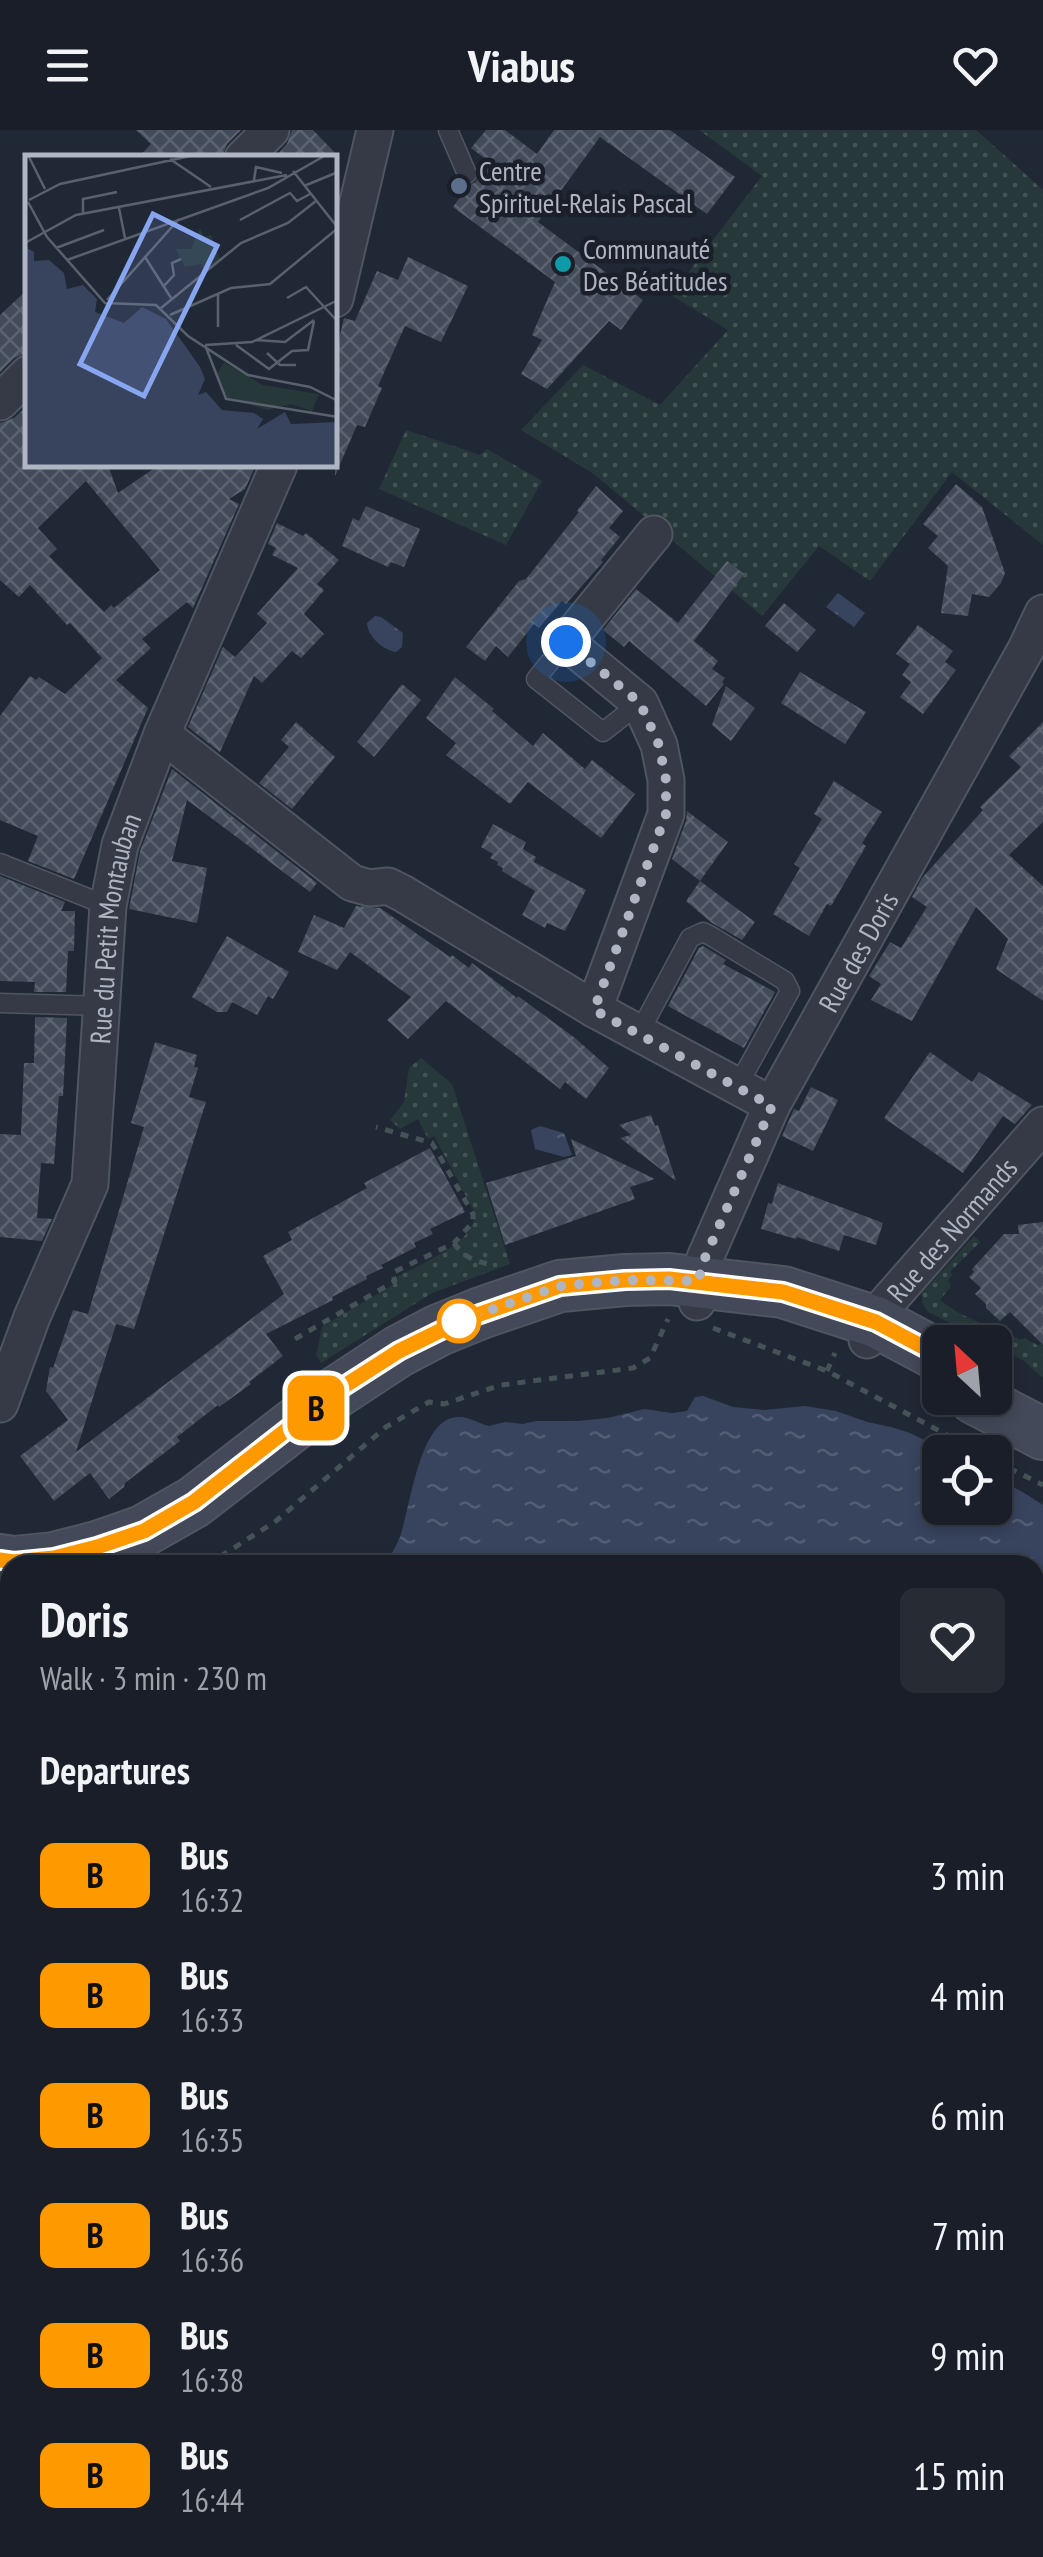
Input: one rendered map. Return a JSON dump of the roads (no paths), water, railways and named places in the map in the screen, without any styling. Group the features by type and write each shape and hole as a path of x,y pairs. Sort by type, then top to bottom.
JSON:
{"street":[{"path":"246,155 271,130"},
{"path":"338,286 376,130"},
{"path":"0,402 25,377"},
{"name":"Rue du Petit Montauban","path":"0,1404 32,1317 90,1184 108,906 120,845 162,734 278,468"},
{"path":"594,1010 666,814 666,780 659,745 640,703 566,642 654,534"},
{"name":"Rue des Doris","path":"691,1306 705,1258 772,1106 1043,613"},
{"path":"162,734 352,883 370,888 388,886 402,893 594,1010 772,1106"},
{"name":"Rue des Normands","path":"859,1339 1043,1125"},
{"path":"66,1555 144,1531 194,1502 335,1392 399,1351 467,1318 560,1286 625,1280 691,1306"},
{"path":"143,1555 171,1543 226,1506 411,1368 496,1328 571,1307 669,1299 691,1306 793,1318 859,1339 922,1352"},
{"path":"859,1339 922,1371"},
{"path":"1012,1395 1043,1412"},
{"path":"1007,1415 1043,1434"}],"lane":[{"path":"448,130 467,174"},
{"path":"566,642 536,679 604,732 640,703"},
{"path":"0,864 108,906"},
{"path":"639,1033 690,938 702,932 711,936 790,986 737,1086"},
{"path":"0,1003 102,1006"}],"water":[{"path":"838,593 865,613 854,627 826,607"},
{"path":"375,616 403,633 402,647 396,652 381,646 370,633 367,623"},
{"path":"540,1126 564,1133 572,1155 564,1157 535,1149 531,1130"},
{"path":"703,1396 733,1407 764,1410 805,1406 910,1433 922,1439 922,1525 1012,1525 1012,1487 1043,1505 1043,1555 390,1555 400,1537 417,1470 431,1436 452,1418 489,1426 608,1418 644,1409 687,1411 695,1397"}],"place":[{"name":"Centre Spirituel-Relais Pascal","path":"459,186"},
{"name":"Communauté Des Béatitudes","path":"563,264"}]}
